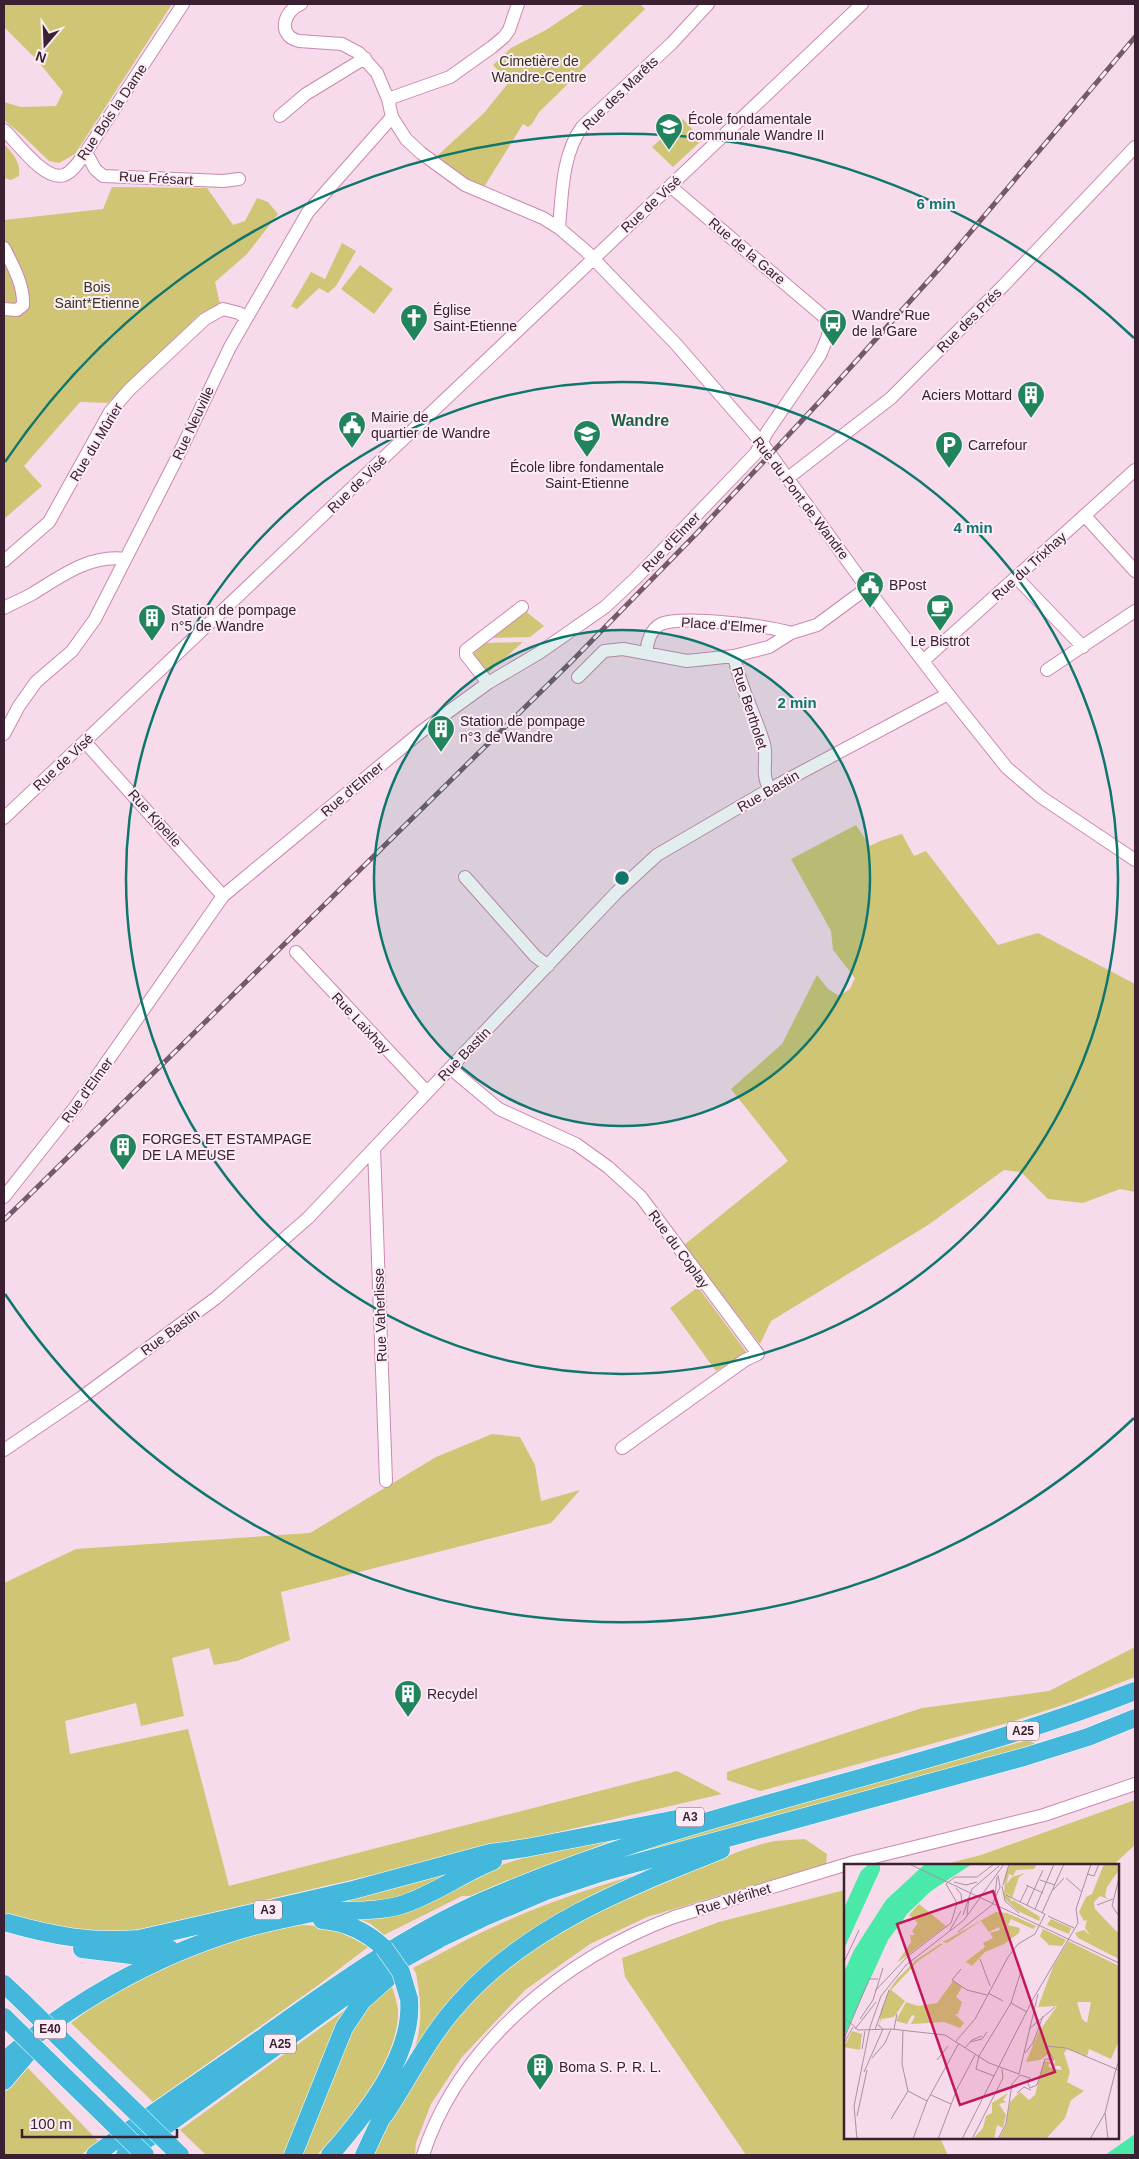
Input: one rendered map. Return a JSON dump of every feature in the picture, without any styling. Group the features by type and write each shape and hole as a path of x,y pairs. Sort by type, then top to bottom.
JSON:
{"highway":[{"name":"A25","path":"95,2155 373,1960 428,1929 518,1886 640,1842 776,1800 991,1741 1081,1712 1135,1691"},
{"name":"A25","path":"125,2155 379,1972 438,1939 487,1916 572,1882 774,1824 1040,1752 1088,1737 1135,1718"},
{"name":"A3","path":"6,1922 71,1938 114,1941 140,1939 353,1890 490,1853 745,1809"},
{"name":"A3","path":"364,2155 385,2114 433,2038 460,2001 489,1973 522,1947 584,1909 774,1824"},
{"name":"A3","path":"4,2061 62,2014 150,1966 198,1945 230,1933 310,1914 398,1906 424,1896 483,1865 526,1848"},
{"name":"A3","path":"271,1922 307,1919 330,1920 348,1925 368,1935 384,1948 397,1964 404,1980 414,2032 405,2064 385,2114"},
{"name":"A3","path":"6,1922 38,1937 78,1948 107,1953 144,1954 198,1945"},
{"path":"293,2155 337,2042 350,2017 362,2001 381,1983 438,1939"},
{"name":"E40","path":"4,1984 180,2155"},
{"name":"A3","path":"4,2081 25,2055 84,2008 98,1994"},
{"name":"A3","path":"330,2155 363,2115 389,2074 407,2031 409,2005"},
{"name":"E40","path":"4,2017 145,2155"}],"street":[{"name":"Rue Bois la Dame","path":"4,130 45,172 55,176 67,174 86,152 183,4"},
{"path":"301,4 291,8 286,14 286,30 293,39 342,44 349,47 365,58 377,73 388,99 450,77 492,48 509,30 518,4"},
{"name":"Rue des Marêts","path":"559,228 566,169 576,135 672,43 708,4"},
{"name":"Rue de Visé","path":"4,818 862,4"},
{"path":"280,116 306,94 365,58"},
{"name":"Rue du Pont de Wandre","path":"388,99 392,117 406,139 455,180 476,191 543,218 559,228 593,259 675,343 762,442 867,588 1007,768 1041,797 1135,860"},
{"name":"Rue Neuville","path":"4,734 19,706 36,682 72,651 94,619 176,460 230,347 308,212 392,117"},
{"name":"Rue des Prés","path":"788,478 891,398 1004,285 1135,147"},
{"name":"Rue Frésart","path":"86,152 95,169 104,176 223,181 239,179"},
{"name":"Rue de la Gare","path":"670,186 823,316"},
{"path":"4,248 20,285 23,298 22,305 16,310 4,309"},
{"name":"Rue du Mûrier","path":"4,561 49,522 110,412 129,390 205,319 223,309 239,313 246,318"},
{"name":"Rue d'Elmer","path":"4,1197 76,1106 223,896 422,731 488,683 539,653 605,607 698,515 756,453 767,432 820,355 828,336 829,325 823,316"},
{"name":"Rue du Trixhay","path":"923,661 1135,470"},
{"path":"1085,516 1135,571"},
{"path":"4,608 28,596 63,574 87,564 110,557 125,559"},
{"path":"1016,577 1083,646"},
{"name":"Place d'Elmer","path":"791,633 776,629 687,621 663,623 657,627 646,646 647,654 687,661 734,656 769,647 791,633 817,625 867,588"},
{"path":"488,683 466,654 466,650 522,607"},
{"path":"1047,670 1135,610"},
{"path":"578,677 604,651 623,649 647,654"},
{"name":"Rue Bertholet","path":"734,656 738,676 764,744 764,771 766,784 770,789"},
{"name":"Rue Bastin","path":"4,1450 82,1397 216,1298 308,1218 617,892 657,856 770,789 948,694"},
{"name":"Rue Kipelle","path":"85,742 223,896"},
{"path":"465,877 535,956 548,966"},
{"name":"Rue Laixhay","path":"296,952 427,1092"},
{"name":"Rue du Coplay","path":"450,1068 499,1109 576,1144 608,1167 641,1197 758,1354 622,1448"},
{"name":"Rue Vaherlisse","path":"374,1148 386,1481"},
{"name":"Rue Wérihet","path":"847,1864 1044,1815 1135,1784"},
{"name":"Rue Wérihet","path":"424,2155 430,2134 454,2087 482,2051 508,2023 566,1972 599,1952 674,1917 844,1865"}],"green space":[{"path":"4,4 172,4 75,154 59,163 49,161 4,120 4,102 21,107 56,106 63,92 36,59 4,27"},
{"name":"Cimetière de Wandre-Centre","path":"585,4 640,4 645,9 539,112 532,124 528,127 523,124 484,187 472,184 437,156 484,113 509,82 493,65 511,48 546,30"},
{"name":"École fondamentale communale Wandre II","path":"683,119 702,140 673,167 652,147"},
{"path":"4,144 19,166 19,176 11,180 4,178"},
{"name":"Bois Saint*Etienne","path":"112,187 207,188 233,225 245,221 257,198 268,202 278,214 247,254 215,282 220,304 200,314 108,403 80,402 24,466 42,486 4,519 4,220 103,209"},
{"path":"342,243 356,251 336,286 328,293 319,288 297,309 291,306 311,272 325,279"},
{"path":"360,265 393,289 374,314 341,289"},
{"path":"525,611 544,626 530,637 491,638"},
{"path":"523,642 488,673 473,654 485,643"},
{"path":"856,825 870,846 902,834 914,856 926,851 998,945 1038,933 1135,984 1135,1192 1120,1189 1083,1203 1048,1199 1021,1172 1004,1170 928,1225 771,1321 760,1344 684,1245 788,1161 731,1089 782,1044 817,975 828,989 839,996 850,989 855,978 833,950 831,931 791,859"},
{"path":"698,1287 747,1353 716,1371 670,1308"},
{"path":"492,1434 520,1437 535,1465 541,1501 580,1490 551,1523 281,1592 290,1640 237,1661 214,1665 209,1648 172,1658 184,1716 141,1726 136,1703 65,1721 70,1754 188,1729 229,1886 677,1771 722,1794 136,1930 69,1930 35,1924 4,1915 4,1583 76,1549 310,1533 436,1457"},
{"path":"1135,1647 1135,1677 1066,1704 1011,1722 760,1791 727,1780 727,1772 922,1708 1049,1691"},
{"path":"1028,1740 1038,1745 609,1861 701,1830"},
{"path":"1135,1800 1135,1845 1114,1864 946,1864 981,1855"},
{"path":"616,1839 470,1896 462,1896 384,1935 371,1924 357,1918 530,1856"},
{"path":"805,1839 827,1854 826,1864 647,1917 590,1944 525,1990 462,2057 431,2104 416,2143 415,2155 372,2155 407,2087 451,2026 504,1973 534,1950 590,1916 719,1859 761,1844"},
{"path":"663,1867 565,1913 415,2048 420,2011 416,1973 413,1968 481,1933 533,1910 597,1887"},
{"path":"460,1870 394,1901 291,1912"},
{"path":"844,1890 844,2139 940,2139 948,2155 746,2155 625,1977 622,1958 719,1922"},
{"path":"302,1925 337,1931 368,1947 317,1986 153,2102 71,2023 123,1988 180,1959 240,1938"},
{"path":"390,1981 398,2011 396,2030 381,2069 357,2107 317,2155 298,2155 338,2051 365,2004"},
{"path":"352,2005 287,2155 206,2155 180,2130"},
{"path":"26,2066 100,2141 81,2155 4,2155 4,2091 6,2086"}],"shaded area":[{"path":"1135,2134 1135,2155 1105,2155"}],"railway":[{"path":"4,1220 570,663 697,533 822,399 947,260 1135,37"}],"place":[{"name":"École fondamentale communale Wandre II","path":"669,151"},
{"name":"Église Saint-Etienne","path":"414,342"},
{"name":"Wandre Rue de la Gare","path":"833,347"},
{"name":"Aciers Mottard","path":"1031,419"},
{"name":"Mairie de quartier de Wandre","path":"352,449"},
{"name":"École libre fondamentale Saint-Etienne","path":"587,458"},
{"name":"Carrefour","path":"949,469"},
{"name":"BPost","path":"870,609"},
{"name":"Le Bistrot","path":"940,632"},
{"name":"Station de pompage n°5 de Wandre","path":"152,642"},
{"name":"Station de pompage n°3 de Wandre","path":"441,753"},
{"name":"FORGES ET ESTAMPAGE DE LA MEUSE","path":"123,1171"},
{"name":"Recydel","path":"408,1718"},
{"name":"Boma S. P. R. L.","path":"540,2091"}],"district":[{"name":"Wandre","path":"640,420"}]}
